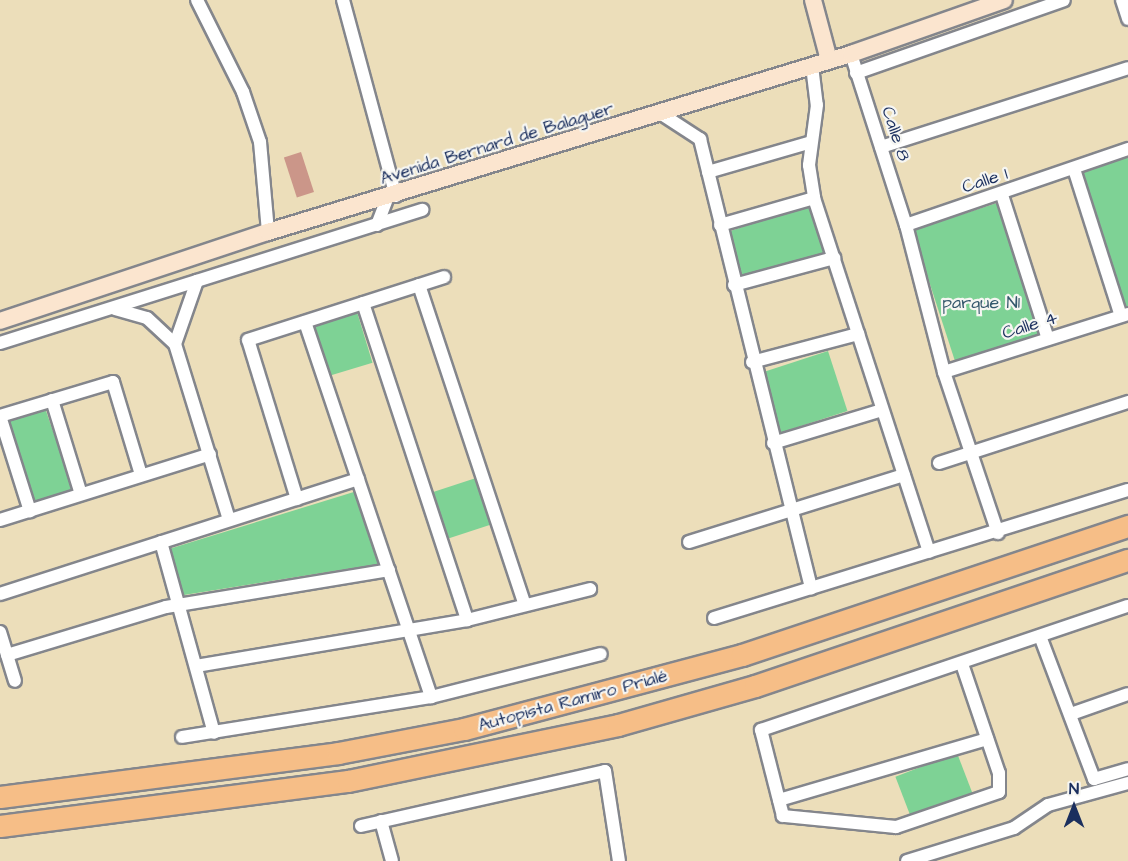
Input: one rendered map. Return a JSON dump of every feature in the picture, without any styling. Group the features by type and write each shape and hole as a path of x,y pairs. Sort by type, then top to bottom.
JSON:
{"highway":[{"name":"Autopista Ramiro Prialé","path":"0,797 338,753 464,729 742,655 1128,526"},
{"path":"1057,584 1047,574 1049,563 1077,544"},
{"name":"Autopista Ramiro Prialé","path":"0,826 348,781 508,751 755,686 1128,560"}],"street":[{"path":"197,0 243,92 260,142 268,232"},
{"path":"343,0 392,198 377,225"},
{"name":"Avenida Bernard de Balaguer","path":"0,321 268,232 392,198 851,54 1004,0"},
{"path":"856,73 1064,0"},
{"path":"1122,0 1128,19"},
{"path":"812,2 829,60"},
{"name":"Calle 8","path":"851,54 906,225 944,372 998,533"},
{"path":"812,66 818,105 811,142 814,198 929,552"},
{"path":"881,147 1128,68"},
{"path":"660,113 700,139 772,443 811,588"},
{"path":"708,172 811,142"},
{"name":"Calle 1","path":"906,225 1002,195 1128,149"},
{"path":"1074,169 1125,315"},
{"path":"1002,195 1048,339"},
{"path":"720,225 814,198"},
{"path":"0,343 423,210"},
{"path":"734,285 834,258"},
{"path":"297,499 248,340 444,277"},
{"path":"176,344 196,281"},
{"path":"419,285 525,605"},
{"path":"363,303 467,620"},
{"path":"111,308 147,318 176,344 229,520"},
{"name":"Calle 4","path":"944,372 1125,315"},
{"path":"305,322 431,697"},
{"path":"752,362 858,334"},
{"path":"30,511 0,416 113,382 141,476"},
{"path":"52,400 81,495"},
{"path":"939,463 970,450 1128,402"},
{"path":"772,443 882,410"},
{"path":"0,520 210,454"},
{"path":"689,542 904,476"},
{"path":"0,594 358,479"},
{"path":"714,618 998,533 1128,490"},
{"path":"161,542 214,733"},
{"path":"7,655 179,604 389,570"},
{"path":"196,666 467,620 590,589"},
{"path":"962,664 987,739 999,792 917,824 789,819 779,800 761,730 962,664 1128,606"},
{"path":"0,632 15,681"},
{"path":"1040,636 1094,779 1128,769"},
{"path":"182,737 431,697 601,654"},
{"path":"1071,714 1128,694"},
{"path":"779,800 987,739"},
{"path":"361,826 605,771 619,861"},
{"path":"907,861 1014,828 1048,805 1128,783"},
{"path":"381,821 392,861"}],"green space":[{"path":"1128,154 1128,308 1125,309 1081,172"},
{"name":"parque N1","path":"1000,202 1043,335 956,364 913,230"},
{"path":"810,205 827,256 743,284 726,232"},
{"path":"357,312 372,363 329,376 314,325"},
{"path":"828,351 847,411 781,433 761,373"},
{"path":"45,408 74,493 35,507 5,422"},
{"path":"476,478 491,525 448,539 433,492"},
{"path":"357,491 378,564 184,595 169,549"},
{"path":"957,753 973,795 912,819 895,777"}],"building":[{"path":"301,152 314,192 297,198 284,158"}]}
